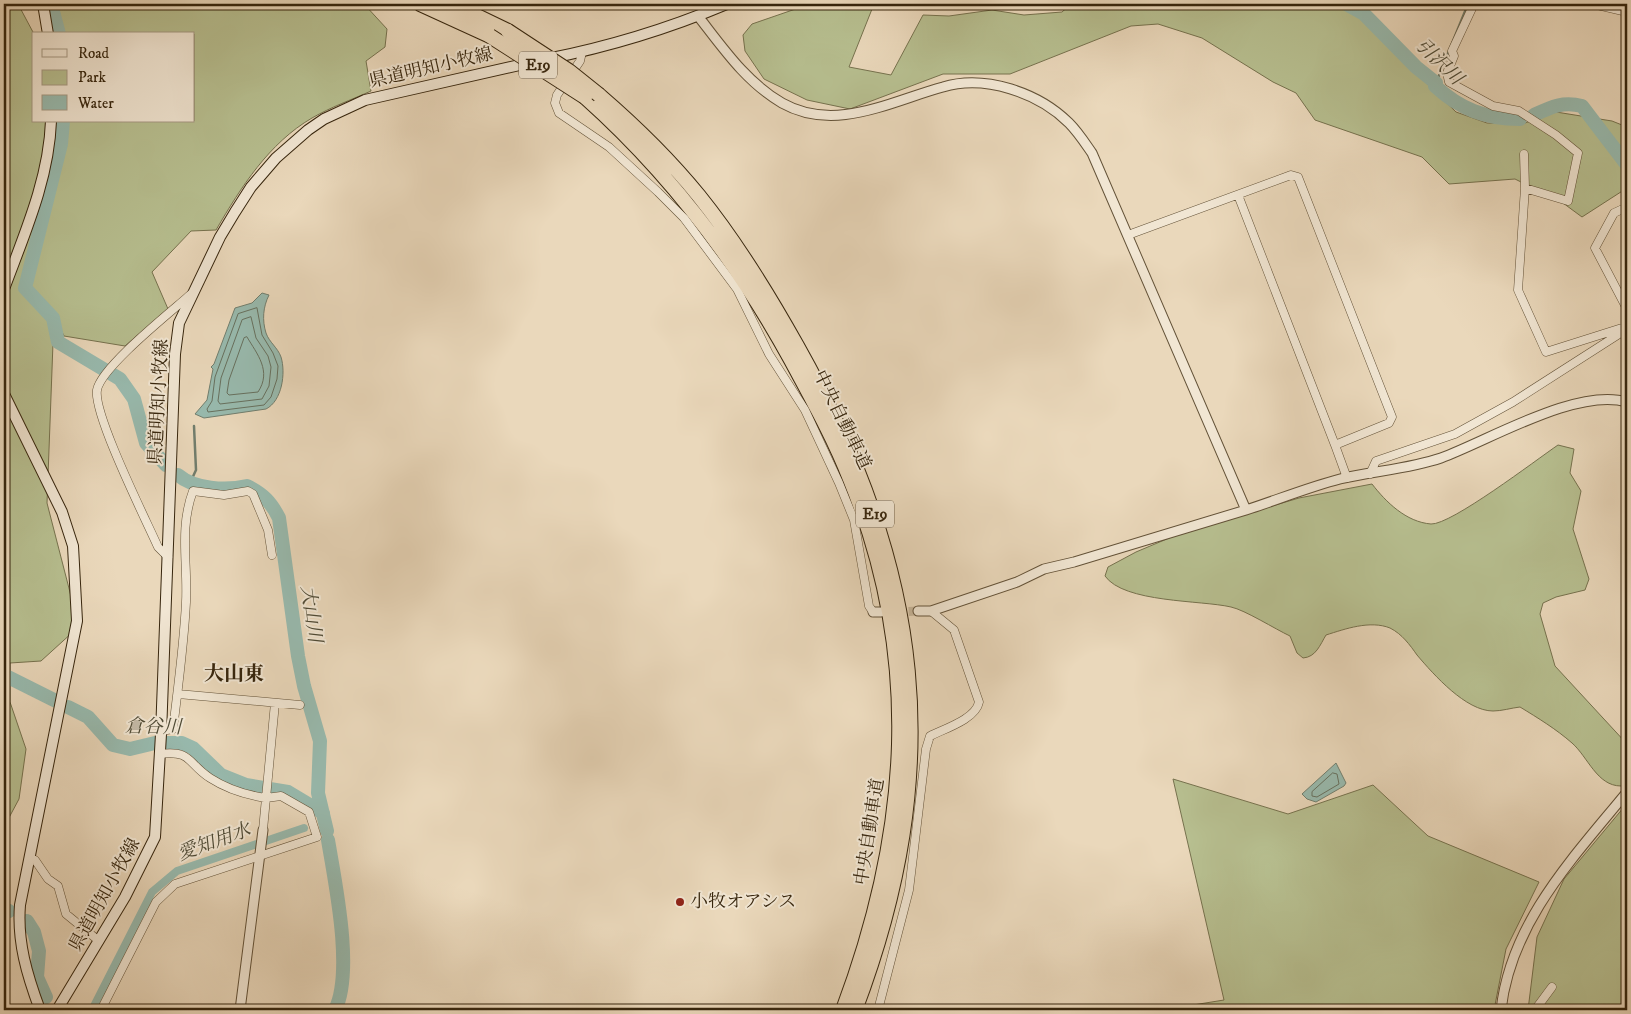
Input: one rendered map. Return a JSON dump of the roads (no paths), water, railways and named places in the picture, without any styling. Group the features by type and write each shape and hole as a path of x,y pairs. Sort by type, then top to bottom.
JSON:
{"highway":[{"name":"中央自動車道","path":"420,4 490,36 585,97 620,128 688,204 715,239 754,298 777,334 850,478 872,543 886,593 894,637 899,695 899,772 888,860 874,915 843,1010"},
{"name":"中央自動車道","path":"452,4 508,31 569,71 599,95 660,152 700,196 762,287 817,382 837,421 860,475 888,558 905,635 910,685 910,773 898,862 885,917 855,1010"}],"main road":[{"path":"43,4 48,32"},
{"name":"県道明知小牧線","path":"57,1010 125,897 155,837 161,732 175,354 179,323 220,237 251,187 276,158 324,119 365,100 502,68 582,52 698,16 727,4"},
{"path":"4,289 37,199 50,143 51,122"},
{"path":"4,394 62,512 73,546 76,583 76,629 29,858 18,927 21,950 40,1010"}],"street":[{"path":"1474,4 1452,51 1454,56 1447,73 1449,82 1493,106 1519,111 1578,152 1568,201 1524,188"},
{"path":"1593,4 1627,12"},
{"path":"698,16 740,69 783,103 808,112 832,116 862,114 945,86 980,83 1011,89 1045,103 1069,123 1092,153 1246,510"},
{"path":"582,52 580,61 557,95 555,103 559,112 609,147 658,192 684,218 736,289 770,354 805,410 839,483 854,520 869,606 876,612"},
{"path":"1524,154 1518,290 1546,352 1627,327"},
{"path":"1128,235 1291,175 1298,178 1392,417 1389,424 1335,445"},
{"path":"1238,195 1347,478"},
{"path":"1370,474 1376,461 1455,434 1513,402 1627,329 1627,309 1595,248 1614,213 1627,208"},
{"path":"168,557 158,546 137,500 102,414 97,389 104,377 122,357 192,293"},
{"path":"918,611 931,611 1017,582 1044,569 1074,562 1347,478 1440,458 1569,405 1596,399 1616,399 1627,402"},
{"path":"161,732 174,729 186,603 184,542 186,510 193,491 224,495 248,491 253,494 268,530 272,554"},
{"path":"878,1010 909,890 926,750 930,736 969,715 978,706 979,702 954,630 931,611"},
{"path":"178,694 300,705"},
{"path":"240,1010 263,830 275,703"},
{"path":"102,1010 156,902 175,884 317,837 309,812 281,796 243,794 211,778 185,755 176,752 160,751"},
{"path":"1501,1010 1512,959 1529,922 1554,881 1627,792"},
{"path":"29,858 35,860 48,879 58,886 66,914 99,941"},
{"path":"1535,1010 1552,987"}],"water":[{"path":"262,293 269,295 265,304 264,314 266,333 280,354 283,371 283,378 276,400 266,409 204,418 195,414 207,400 213,369 211,367 214,364 235,308 252,303"},
{"path":"1336,763 1346,783 1344,786 1316,802 1307,799 1302,794"}],"waterway":[{"path":"51,4 58,32"},
{"name":"引沢川","path":"1346,4 1364,14 1416,67 1436,83 1435,86 1454,101 1484,115 1520,119"},
{"path":"1436,83 1468,4"},
{"name":"引沢川","path":"1534,115 1552,107 1569,104 1582,106 1627,165"},
{"path":"63,122 61,144 25,288 53,318 58,342 120,379 134,399 146,443 166,465"},
{"path":"190,483 196,470 194,426"},
{"name":"大山川","path":"178,475 185,480 211,488 239,488 247,486 266,499 279,518 298,656 304,686 320,741 318,793 327,831"},
{"name":"倉谷川","path":"4,675 56,701"},
{"name":"倉谷川","path":"68,707 88,717 113,745 130,749 155,743 182,743 193,748 221,775 246,785 288,792 323,813"},
{"name":"愛知用水","path":"92,1010 152,892 177,871 304,828"},
{"name":"大山川","path":"328,840 338,902 343,951 343,973 340,994 335,1010"},
{"path":"4,909 9,911"},
{"path":"27,921 34,932 39,951 37,977 46,997"}],"tunnel":[{"path":"895,612 918,611"}],"place":[{"name":"小牧オアシス","path":"680,902"}],"district":[{"name":"大山東","path":"234,674"}]}
